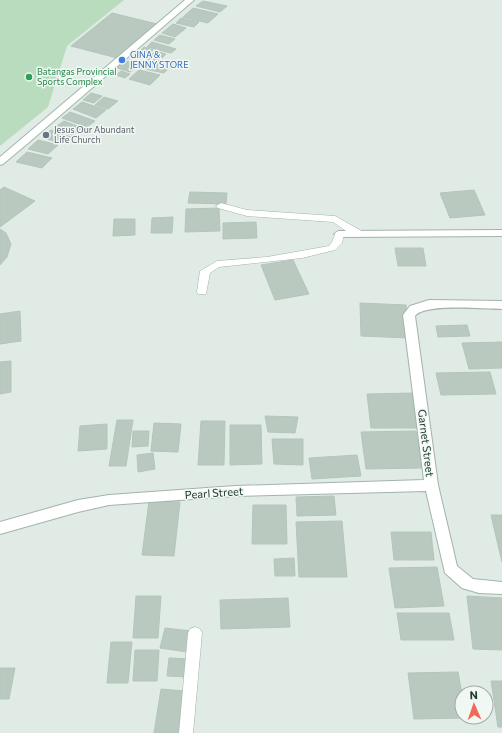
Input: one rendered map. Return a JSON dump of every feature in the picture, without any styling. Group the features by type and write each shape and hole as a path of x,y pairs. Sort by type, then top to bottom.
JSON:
{"street":[{"path":"0,162 65,108 127,52 190,0"},
{"path":"339,234 502,233"},
{"name":"Garnet Street","path":"502,305 429,304 414,309 409,315 431,485 450,569 458,579 466,584 502,588"},
{"name":"Pearl Street","path":"0,528 78,506 109,500 235,491 431,485"}],"lane":[{"path":"221,206 247,213 335,219 352,231 360,233"},
{"path":"202,292 205,271 217,264 267,260 302,255 332,248 337,244 339,234"},
{"path":"186,733 195,633"}],"green space":[{"name":"Batangas Provincial Sports Complex","path":"0,0 124,0 67,46 48,107 0,146"}],"building":[{"path":"203,1 227,6 220,12 196,6"},
{"path":"193,8 218,14 208,23 183,17"},
{"path":"112,13 157,24 117,58 71,46"},
{"path":"181,18 199,22 194,27 176,23"},
{"path":"173,24 186,28 175,37 162,33"},
{"path":"160,35 175,39 169,44 154,40"},
{"path":"152,42 176,49 171,53 147,47"},
{"path":"144,47 153,50 149,53 140,51"},
{"path":"155,51 166,54 162,58 151,56"},
{"path":"150,58 173,64 164,73 140,68"},
{"path":"127,61 139,65 130,72 117,68"},
{"path":"139,70 160,75 150,85 129,79"},
{"path":"121,71 130,74 125,78 116,75"},
{"path":"91,93 102,96 94,103 83,100"},
{"path":"104,97 118,101 108,109 95,105"},
{"path":"82,102 106,110 96,118 73,109"},
{"path":"70,112 95,121 87,127 62,118"},
{"path":"64,121 82,128 72,135 54,128"},
{"path":"51,130 71,137 62,144 42,137"},
{"path":"38,140 58,145 48,154 28,149"},
{"path":"27,152 52,158 42,168 16,162"},
{"path":"4,187 35,201 0,227 0,190"},
{"path":"474,190 485,215 450,218 440,193"},
{"path":"190,192 227,193 226,204 188,203"},
{"path":"219,208 220,231 185,232 186,209"},
{"path":"173,217 172,233 151,233 152,218"},
{"path":"114,219 135,219 135,235 113,236"},
{"path":"256,222 257,238 223,239 223,223"},
{"path":"0,229 6,233 11,244 7,257 0,265"},
{"path":"395,248 423,248 426,266 398,266"},
{"path":"293,260 309,294 275,300 261,265"},
{"path":"360,303 406,305 409,338 361,336"},
{"path":"20,311 21,341 0,344 0,314"},
{"path":"467,325 470,336 438,337 436,326"},
{"path":"502,342 502,368 469,369 462,343"},
{"path":"11,361 11,392 0,394 0,362"},
{"path":"490,372 496,394 441,395 436,373"},
{"path":"414,393 420,428 371,428 367,394"},
{"path":"265,416 298,417 295,433 268,432"},
{"path":"117,420 133,420 126,466 109,466"},
{"path":"201,421 225,421 224,465 198,465"},
{"path":"154,423 181,424 178,452 151,451"},
{"path":"107,424 107,449 78,451 80,426"},
{"path":"230,425 261,425 262,464 230,465"},
{"path":"133,431 149,431 148,446 132,447"},
{"path":"416,431 422,468 366,469 361,432"},
{"path":"272,439 303,439 303,465 274,464"},
{"path":"153,453 155,469 138,472 137,455"},
{"path":"357,455 361,476 312,479 309,458"},
{"path":"334,496 336,515 297,516 296,497"},
{"path":"149,501 180,502 174,556 142,555"},
{"path":"253,505 286,505 287,544 252,544"},
{"path":"491,515 502,515 502,562"},
{"path":"342,521 347,577 299,577 296,522"},
{"path":"391,532 431,532 434,560 394,560"},
{"path":"294,558 295,576 275,576 274,559"},
{"path":"437,567 444,606 395,608 389,568"},
{"path":"136,596 161,596 158,638 133,638"},
{"path":"467,596 502,598 502,650 473,649"},
{"path":"288,598 290,627 221,629 220,600"},
{"path":"397,613 449,613 454,640 401,640"},
{"path":"165,628 191,631 187,652 160,648"},
{"path":"111,642 132,642 128,683 107,683"},
{"path":"135,650 159,650 157,681 133,681"},
{"path":"169,658 189,659 187,677 167,676"},
{"path":"0,668 15,668 9,699 0,699"},
{"path":"458,672 460,685 454,685 454,718 414,719 408,673"},
{"path":"491,681 502,681 502,727 498,727 494,701 494,685 492,685"},
{"path":"161,689 184,691 178,733 154,733"}],"place":[{"name":"GINA & JENNY STORE","path":"122,60"},
{"name":"Batangas Provincial Sports Complex","path":"29,77"},
{"name":"Jesus Our Abundant Life Church","path":"46,135"}]}
